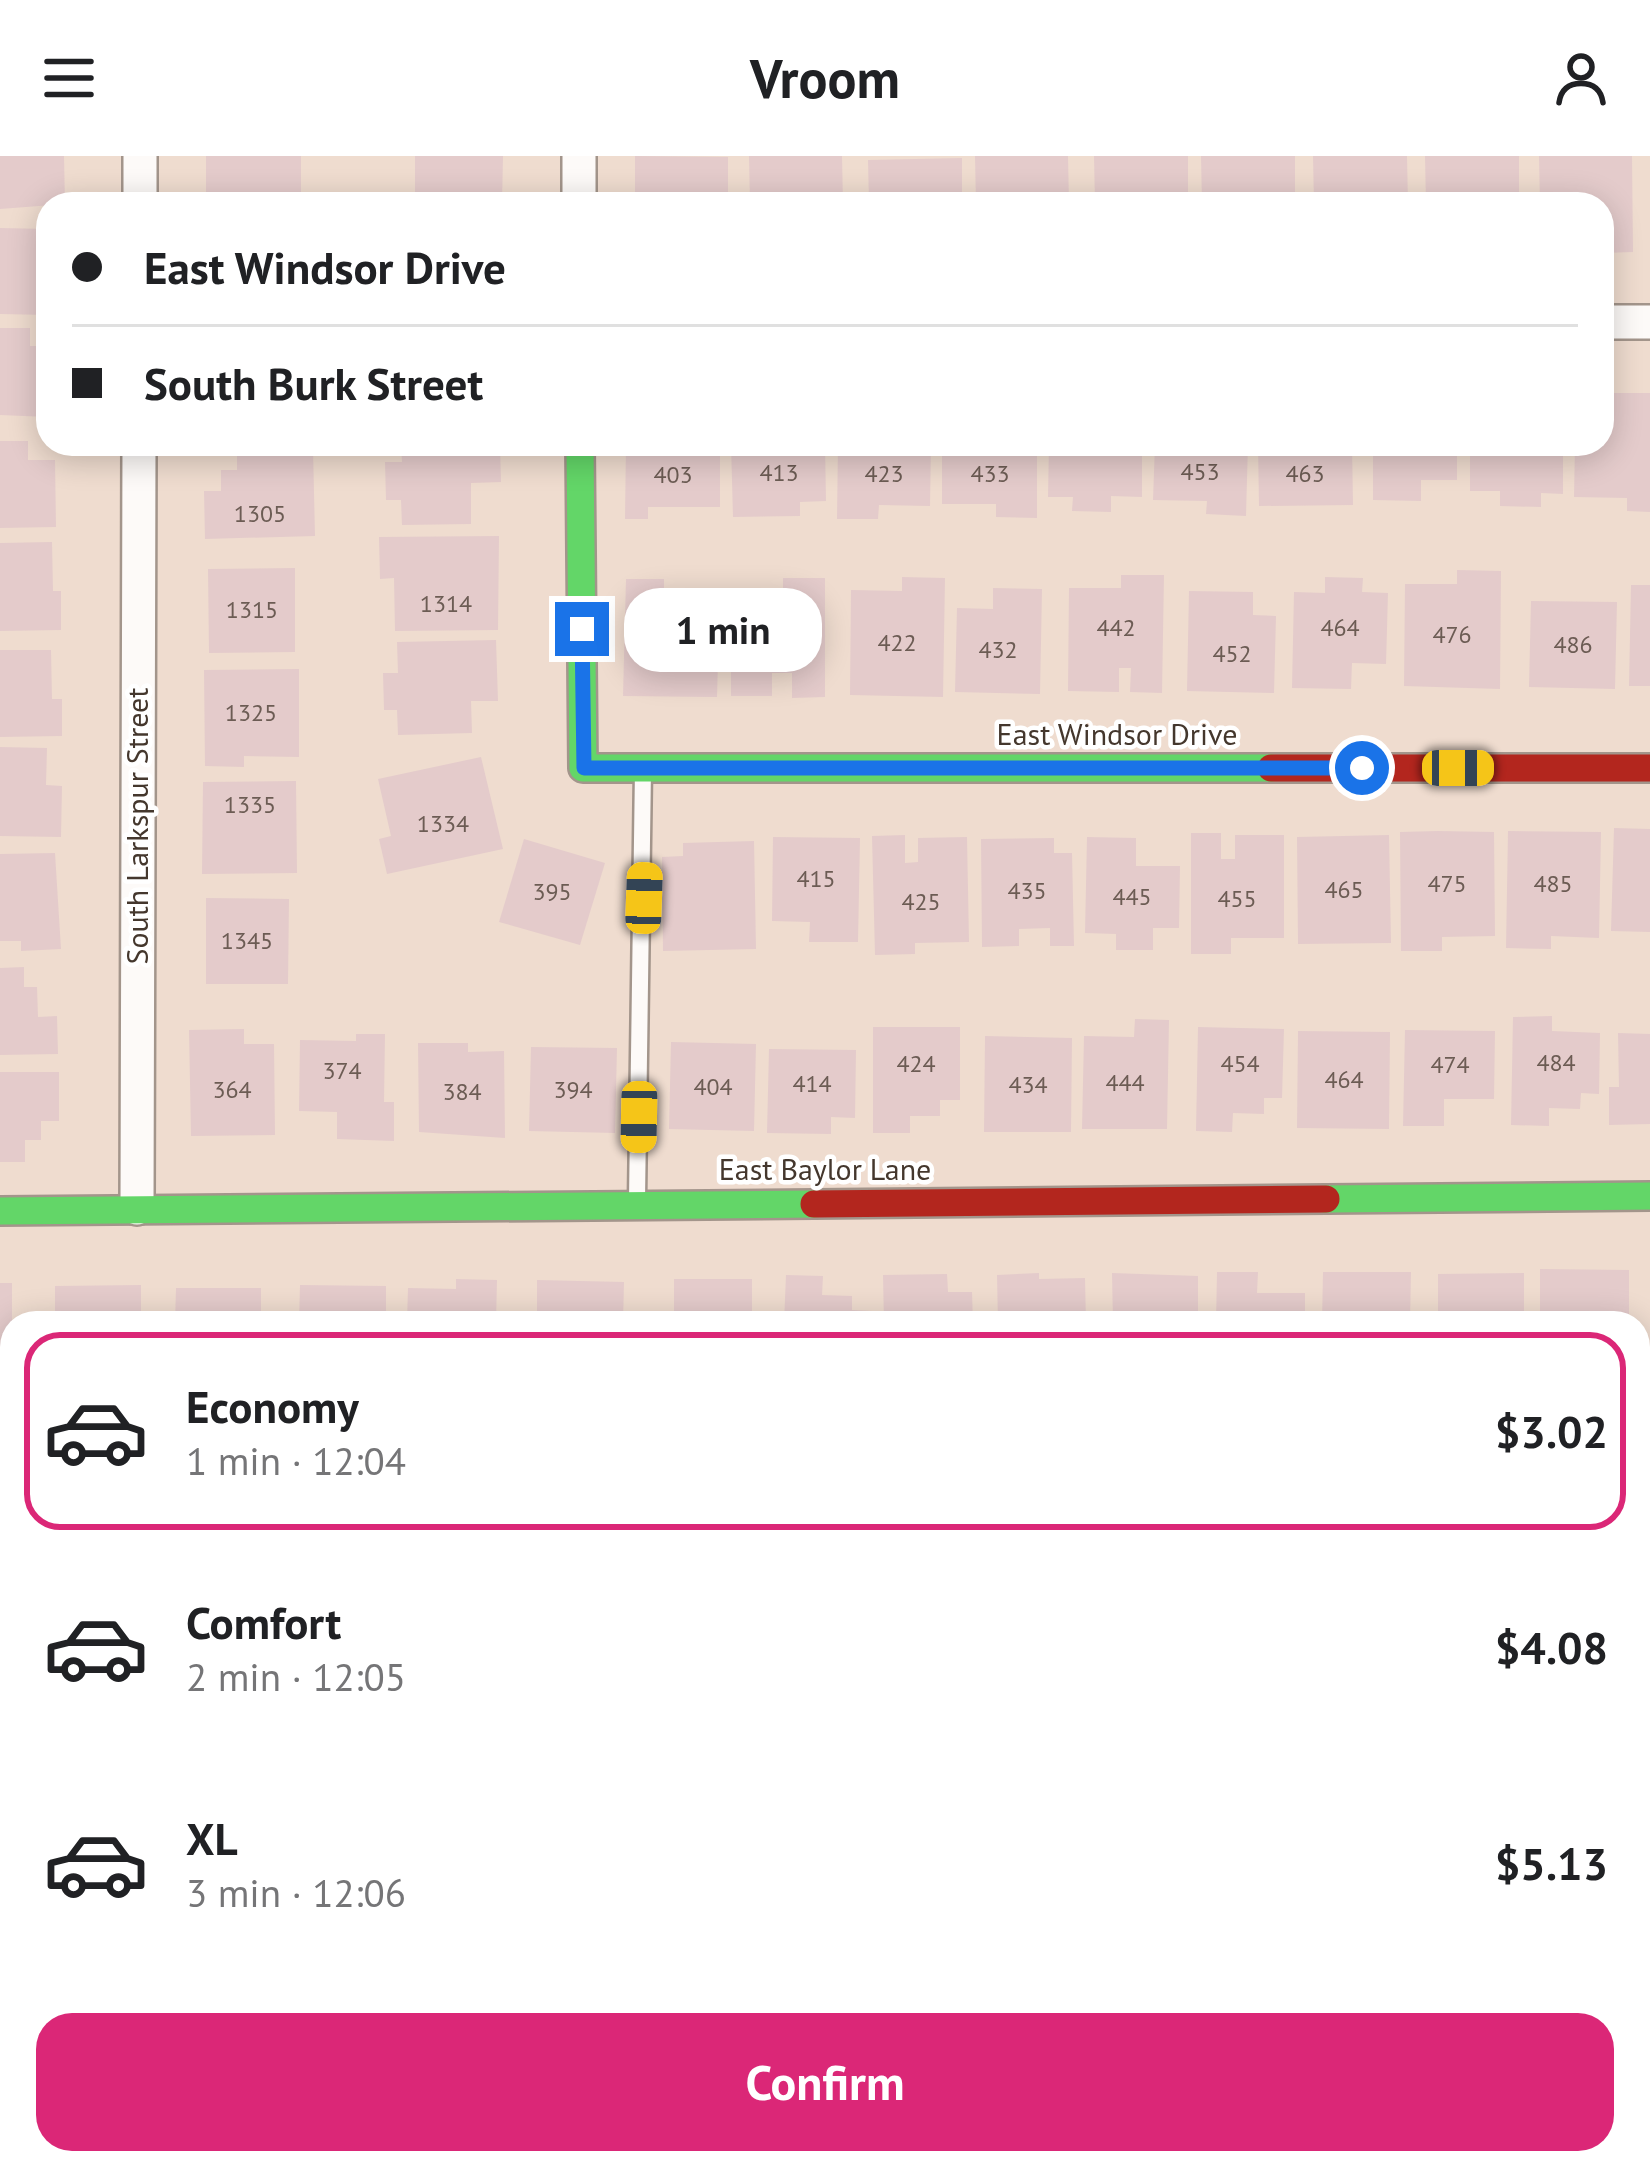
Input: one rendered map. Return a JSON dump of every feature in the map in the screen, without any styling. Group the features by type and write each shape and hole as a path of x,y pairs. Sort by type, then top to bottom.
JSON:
{"street":[{"path":"140,156 140,192"},
{"path":"579,156 579,192"},
{"path":"1614,322 1650,322"},
{"name":"South Larkspur Street","path":"137,1208 139,456"},
{"name":"East Windsor Drive","path":"580,456 584,768 1650,768"},
{"name":"East Baylor Lane","path":"0,1211 1650,1196"}],"lane":[{"path":"637,1205 643,768"}],"building":[{"path":"0,156 64,156 65,192 36,192 36,206 0,209"},
{"path":"206,156 301,156 301,192 206,192"},
{"path":"415,156 503,156 502,192 415,192"},
{"path":"635,156 728,157 728,192 635,192"},
{"path":"749,156 842,156 843,192 750,192"},
{"path":"975,156 1068,156 1069,192 976,192"},
{"path":"1094,156 1188,156 1188,192 1095,192"},
{"path":"1201,156 1295,156 1295,192 1202,192"},
{"path":"1313,156 1407,156 1408,192 1314,192"},
{"path":"1425,156 1519,156 1519,192 1426,192"},
{"path":"1539,156 1632,156 1633,252 1614,253 1614,192 1540,192"},
{"path":"962,158 962,192 869,192 868,160"},
{"path":"0,228 36,229 36,315 0,314"},
{"path":"0,328 30,328 30,346 36,346 36,416 0,415"},
{"path":"1614,393 1650,393 1650,512 1627,511 1627,498 1574,497 1575,456 1614,456"},
{"path":"0,441 28,441 28,460 55,460 56,527 0,528"},
{"path":"237,456 313,456 315,536 205,539 204,491 221,491 221,470 237,470"},
{"path":"402,456 500,456 501,482 471,483 471,524 402,525 401,500 386,500 385,462 402,462"},
{"path":"626,456 720,456 720,507 648,507 648,519 625,519"},
{"path":"731,456 825,456 826,501 800,502 800,516 733,517"},
{"path":"838,456 931,456 930,506 879,505 878,519 837,519"},
{"path":"942,456 1037,456 1037,518 996,517 996,504 942,504"},
{"path":"1049,456 1142,456 1142,497 1111,496 1111,512 1072,511 1073,497 1048,497"},
{"path":"1155,456 1248,456 1246,516 1206,514 1207,501 1153,500"},
{"path":"1258,456 1352,456 1353,505 1259,506"},
{"path":"1373,456 1457,456 1457,480 1421,480 1421,501 1373,500"},
{"path":"1470,456 1563,456 1563,494 1541,493 1541,507 1500,506 1500,491 1470,491"},
{"path":"499,536 498,630 395,631 394,578 380,579 379,537"},
{"path":"52,542 53,591 61,591 61,630 0,631 0,543"},
{"path":"295,568 295,652 209,653 208,569"},
{"path":"1457,570 1501,571 1500,689 1404,686 1405,584 1457,584"},
{"path":"1121,575 1164,575 1162,693 1130,692 1131,668 1119,668 1119,692 1068,691 1069,588 1121,588"},
{"path":"902,577 945,578 943,697 850,695 851,590 902,591"},
{"path":"1325,577 1363,578 1362,592 1388,593 1386,664 1352,663 1351,689 1292,688 1294,592 1325,593"},
{"path":"783,578 825,578 825,697 792,698 792,673 772,673 772,696 731,696 731,591 783,591"},
{"path":"626,579 664,579 664,592 720,593 717,697 623,696"},
{"path":"1631,585 1650,585 1650,686 1629,686"},
{"path":"993,588 1042,589 1040,694 955,692 957,608 993,609"},
{"path":"1189,591 1253,592 1253,615 1276,616 1274,693 1187,691"},
{"path":"1531,601 1617,602 1615,689 1529,687"},
{"path":"496,640 498,701 471,701 472,733 398,735 397,710 384,710 383,673 398,673 397,642"},
{"path":"0,650 51,650 52,699 62,699 62,736 0,737"},
{"path":"299,669 299,757 244,756 244,767 205,766 204,670"},
{"path":"0,747 47,748 46,785 62,786 61,837 0,836"},
{"path":"481,757 503,849 387,874 379,839 391,836 378,779"},
{"path":"296,781 297,873 202,874 203,782"},
{"path":"1614,828 1650,829 1650,932 1611,931"},
{"path":"1508,831 1601,832 1599,938 1551,936 1551,949 1506,948"},
{"path":"1400,832 1494,832 1495,936 1442,937 1442,951 1401,951"},
{"path":"1191,833 1221,833 1221,859 1235,859 1235,835 1284,835 1284,938 1231,938 1231,954 1191,954"},
{"path":"905,835 905,863 918,862 918,838 967,837 969,942 915,943 915,954 875,955 872,836"},
{"path":"1389,835 1391,943 1298,944 1297,837"},
{"path":"773,837 860,838 858,942 809,942 810,922 772,921"},
{"path":"1087,837 1136,838 1136,866 1180,866 1179,928 1153,928 1153,950 1116,950 1116,934 1085,933"},
{"path":"1054,838 1054,853 1072,853 1074,946 1050,946 1050,928 1019,929 1019,946 982,947 981,839"},
{"path":"524,839 605,863 580,945 499,922"},
{"path":"754,841 756,949 663,951 662,857 683,856 683,843"},
{"path":"55,853 61,949 21,951 21,941 0,941 0,854"},
{"path":"206,898 289,899 288,984 206,984"},
{"path":"24,967 24,987 37,987 38,1017 57,1016 58,1054 0,1055 0,968"},
{"path":"1552,1016 1552,1031 1600,1033 1599,1094 1581,1093 1580,1109 1549,1108 1549,1126 1511,1125 1513,1017"},
{"path":"1135,1019 1169,1020 1167,1129 1082,1129 1084,1036 1134,1037"},
{"path":"873,1027 960,1027 960,1100 940,1100 940,1116 910,1116 910,1133 873,1133"},
{"path":"1198,1027 1284,1029 1282,1098 1264,1098 1264,1114 1233,1113 1232,1132 1196,1131"},
{"path":"244,1029 244,1044 274,1044 275,1135 191,1136 189,1030"},
{"path":"1405,1030 1495,1031 1494,1099 1444,1099 1444,1126 1403,1126"},
{"path":"1298,1031 1390,1032 1389,1129 1297,1128"},
{"path":"1618,1033 1650,1034 1650,1124 1609,1125 1609,1087 1619,1087"},
{"path":"356,1034 385,1034 384,1102 394,1102 394,1141 337,1139 337,1112 299,1111 300,1040 356,1041"},
{"path":"985,1036 1072,1038 1071,1132 984,1132"},
{"path":"671,1042 756,1044 754,1131 669,1129"},
{"path":"418,1043 468,1043 468,1052 504,1051 505,1138 419,1132"},
{"path":"531,1047 617,1048 615,1133 529,1131"},
{"path":"769,1049 856,1050 855,1118 831,1117 831,1134 767,1133"},
{"path":"0,1072 59,1072 59,1121 41,1121 41,1140 25,1140 25,1162 0,1162"},
{"path":"1540,1269 1629,1270 1629,1311 1540,1311"},
{"path":"1217,1272 1258,1272 1257,1293 1305,1293 1305,1311 1216,1311"},
{"path":"1323,1272 1411,1272 1410,1311 1322,1311"},
{"path":"1112,1273 1198,1276 1198,1311 1113,1311"},
{"path":"1524,1273 1524,1311 1438,1311 1438,1274"},
{"path":"947,1274 948,1292 972,1292 973,1311 884,1311 883,1275"},
{"path":"786,1275 823,1276 822,1295 852,1296 852,1310 872,1311 784,1311"},
{"path":"997,1275 1085,1278 1086,1311 998,1311"},
{"path":"456,1279 497,1280 496,1311 407,1311 408,1288 456,1289"},
{"path":"674,1279 752,1279 752,1311 674,1311"},
{"path":"537,1280 624,1282 623,1311 537,1311"},
{"path":"0,1283 12,1283 12,1311 0,1311"},
{"path":"141,1285 141,1311 55,1311 55,1286"},
{"path":"300,1285 386,1286 386,1311 299,1311"},
{"path":"176,1288 261,1288 261,1311 175,1311"}],"traffic: fast":[{"path":"580,456 583,768 1271,768"},
{"path":"1326,1199 1650,1196"},
{"path":"0,1211 814,1204"}],"traffic: jam":[{"path":"1271,768 1650,768"},
{"path":"814,1204 1326,1199"}],"route":[{"path":"582,629 584,768 1362,768"}]}
